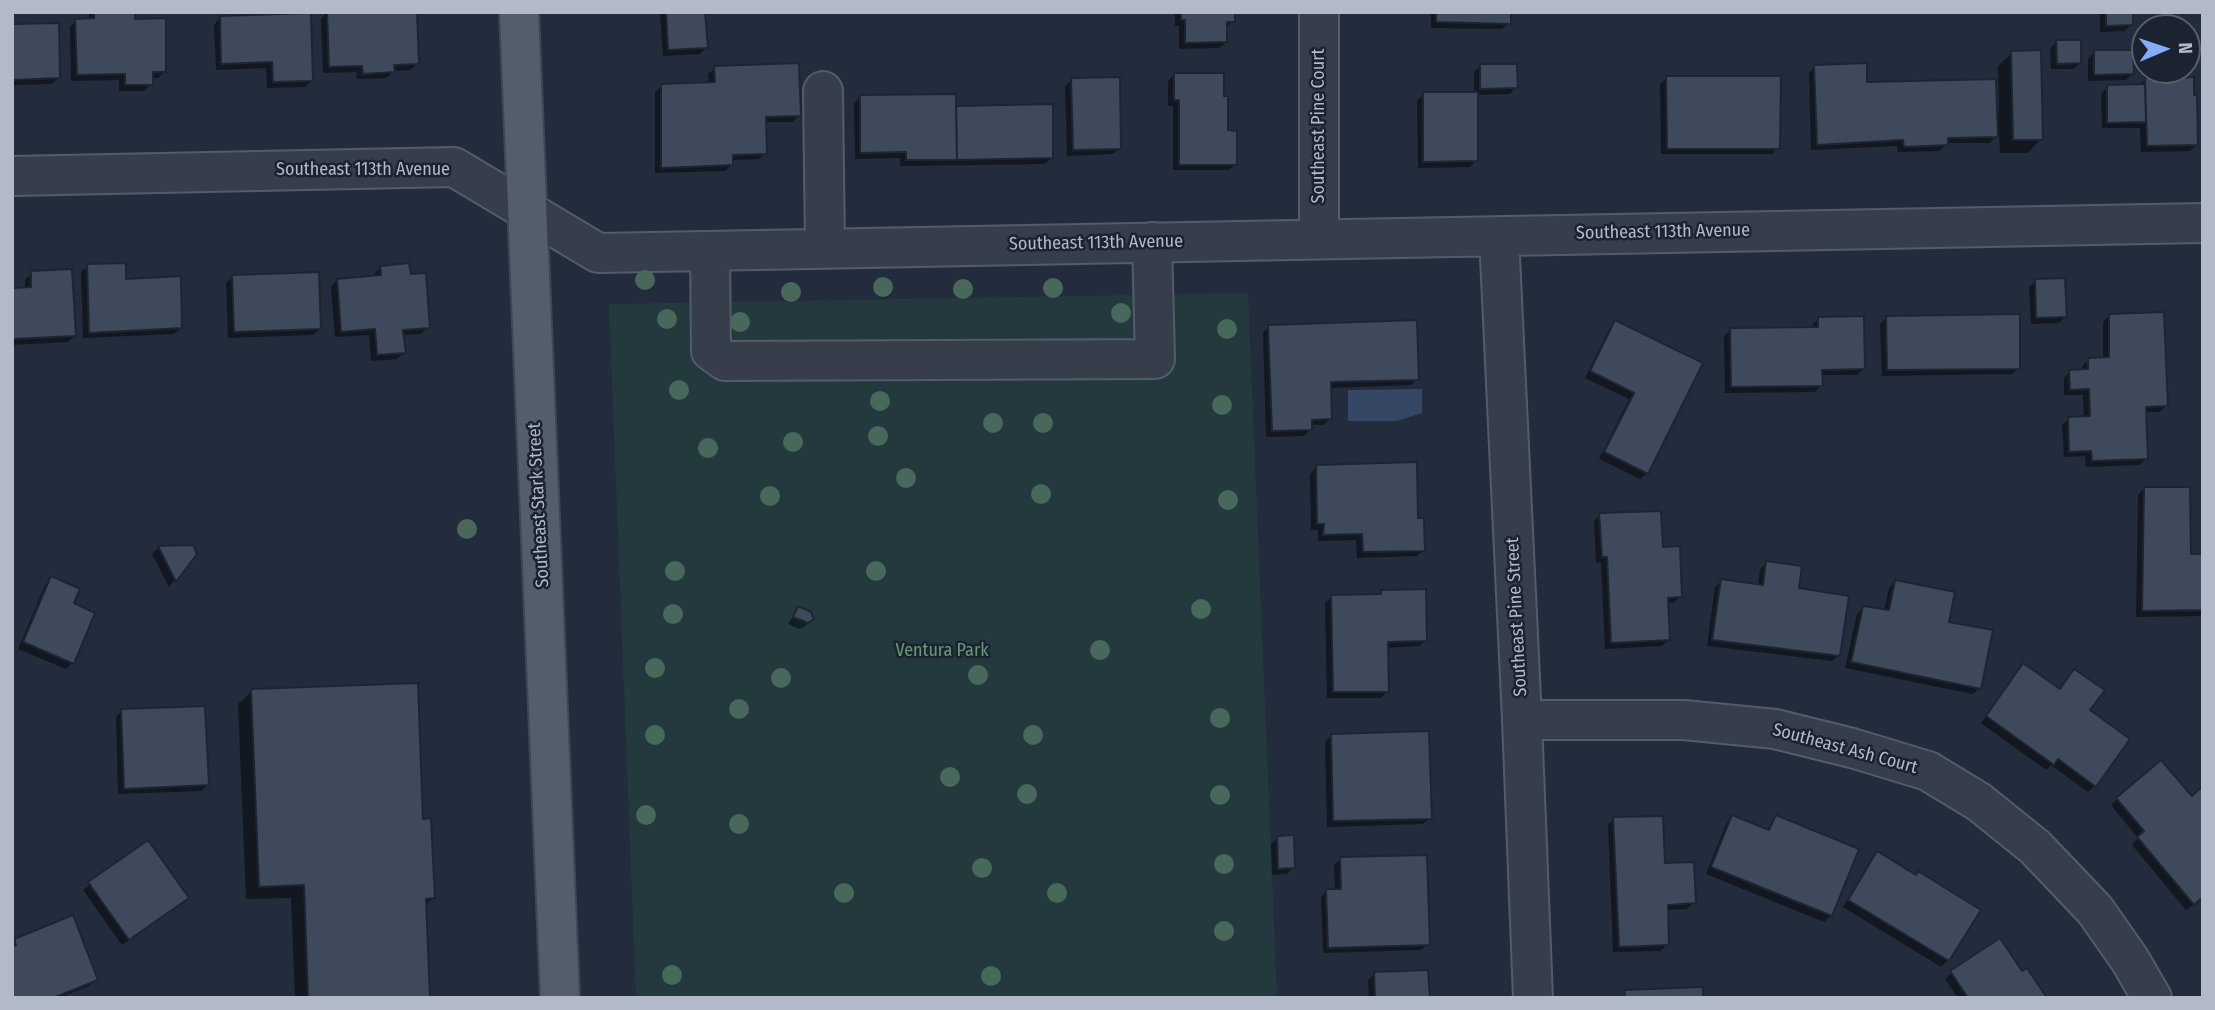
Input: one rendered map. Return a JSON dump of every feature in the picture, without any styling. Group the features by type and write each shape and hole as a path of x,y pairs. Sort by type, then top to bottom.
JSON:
{"main road":[{"name":"Southeast Stark Street","path":"519,12 560,998"}],"street":[{"name":"Southeast Pine Court","path":"1319,12 1319,239"},
{"path":"823,91 825,248"},
{"name":"Southeast 113th Avenue","path":"12,176 454,167 598,253 2203,223"},
{"name":"Southeast Pine Street","path":"1499,236 1533,998"},
{"path":"710,251 711,351 724,361 1155,359 1152,242"},
{"name":"Southeast Ash Court","path":"1522,720 1684,720 1775,729 1853,748 1928,771 1979,802 2035,847 2095,909 2152,998"}],"green space":[{"name":"Ventura Park","path":"1248,293 1277,998 636,998 609,304"}],"water":[{"path":"1422,389 1422,413 1397,421 1348,421 1348,390"}],"building":[{"path":"94,12 135,12 135,19 166,18 166,72 153,72 153,85 125,85 125,74 77,75 75,19 94,18"},
{"path":"327,12 417,12 419,64 394,65 395,72 363,74 362,66 329,67"},
{"path":"666,12 705,12 708,48 668,50"},
{"path":"1181,12 1235,12 1235,22 1227,22 1227,42 1185,43 1185,20 1181,20"},
{"path":"1436,12 1511,12 1511,24 1436,22"},
{"path":"2106,12 2133,12 2131,25 2106,26"},
{"path":"311,13 313,81 273,82 272,62 221,64 220,16"},
{"path":"59,23 60,78 12,80 12,24"},
{"path":"2056,40 2081,40 2081,63 2057,64"},
{"path":"2041,50 2043,140 2013,140 2011,51"},
{"path":"2094,50 2131,50 2131,74 2094,75"},
{"path":"799,63 801,116 766,117 767,154 733,155 733,165 661,168 661,84 715,82 714,66"},
{"path":"1867,63 1867,82 1996,79 1998,137 1948,138 1948,145 1904,147 1903,140 1817,145 1814,65"},
{"path":"1480,64 1517,64 1518,88 1480,89"},
{"path":"1174,73 1224,73 1224,96 1228,96 1228,130 1237,131 1237,165 1179,165 1179,100 1174,100"},
{"path":"1666,76 1781,76 1780,149 1667,149"},
{"path":"1120,77 1121,149 1073,150 1071,78"},
{"path":"2145,84 2194,84 2194,95 2197,95 2198,145 2147,146"},
{"path":"2145,84 2146,122 2107,123 2107,85"},
{"path":"1423,92 1478,92 1478,161 1423,162"},
{"path":"956,94 957,160 906,160 906,152 860,153 860,95"},
{"path":"1053,104 1053,158 957,160 956,106"},
{"path":"126,263 126,279 181,276 182,328 89,333 87,264"},
{"path":"409,263 411,274 426,273 430,328 403,330 406,353 377,355 375,329 341,332 337,279 381,275 380,266"},
{"path":"72,269 76,336 12,339 12,288 31,287 31,271"},
{"path":"319,272 321,329 234,332 232,275"},
{"path":"2065,278 2067,317 2036,318 2035,279"},
{"path":"2164,312 2168,406 2146,407 2148,459 2092,461 2091,451 2069,452 2068,417 2090,416 2089,389 2070,390 2069,370 2088,369 2088,358 2109,357 2109,314"},
{"path":"2020,314 2020,369 1887,370 1886,316"},
{"path":"1864,316 1865,369 1822,370 1823,386 1731,387 1730,328 1818,327 1818,317"},
{"path":"1417,320 1419,380 1331,382 1332,419 1312,420 1312,430 1272,431 1268,325"},
{"path":"1615,320 1703,363 1648,474 1604,452 1634,393 1590,371"},
{"path":"1417,462 1418,518 1424,518 1425,551 1363,552 1362,534 1323,535 1324,524 1317,524 1316,465"},
{"path":"2144,487 2190,487 2191,554 2203,554 2203,610 2142,611"},
{"path":"1661,511 1663,547 1680,546 1682,597 1668,598 1670,640 1611,643 1607,557 1602,557 1599,513"},
{"path":"193,545 197,554 176,582 158,546"},
{"path":"1766,561 1802,566 1799,588 1849,596 1840,656 1712,640 1721,579 1763,585"},
{"path":"51,576 80,589 74,603 95,613 74,664 23,642"},
{"path":"1895,580 1955,592 1949,622 1993,630 1981,689 1851,662 1863,606 1889,610"},
{"path":"1426,589 1427,641 1388,642 1389,692 1333,692 1331,595 1381,594 1381,590"},
{"path":"798,606 811,612 814,619 808,623 793,617"},
{"path":"2023,663 2060,689 2074,669 2105,690 2090,710 2130,739 2096,787 2058,759 2054,765 1986,716"},
{"path":"418,683 423,819 431,818 435,898 426,899 430,998 308,998 304,885 259,887 251,689"},
{"path":"205,706 209,785 124,789 121,709"},
{"path":"1429,731 1432,819 1333,821 1331,734"},
{"path":"2161,760 2192,796 2203,786 2203,897 2194,905 2137,837 2144,831 2116,798"},
{"path":"1732,815 1769,830 1776,815 1859,849 1832,916 1711,867"},
{"path":"1663,816 1665,863 1694,862 1696,903 1668,905 1669,945 1619,947 1613,817"},
{"path":"1294,835 1295,868 1278,869 1277,836"},
{"path":"148,840 189,898 129,940 88,882"},
{"path":"1877,851 1916,875 1918,871 1981,910 1949,961 1848,900"},
{"path":"1427,855 1430,945 1328,948 1326,889 1341,889 1340,857"},
{"path":"73,915 98,980 53,998 12,998 12,946 16,945 14,939"},
{"path":"2000,938 2022,971 2027,968 2047,998 1968,998 1950,971"},
{"path":"1428,970 1430,998 1375,998 1374,972"},
{"path":"1703,987 1703,998 1625,998 1624,990"}]}
